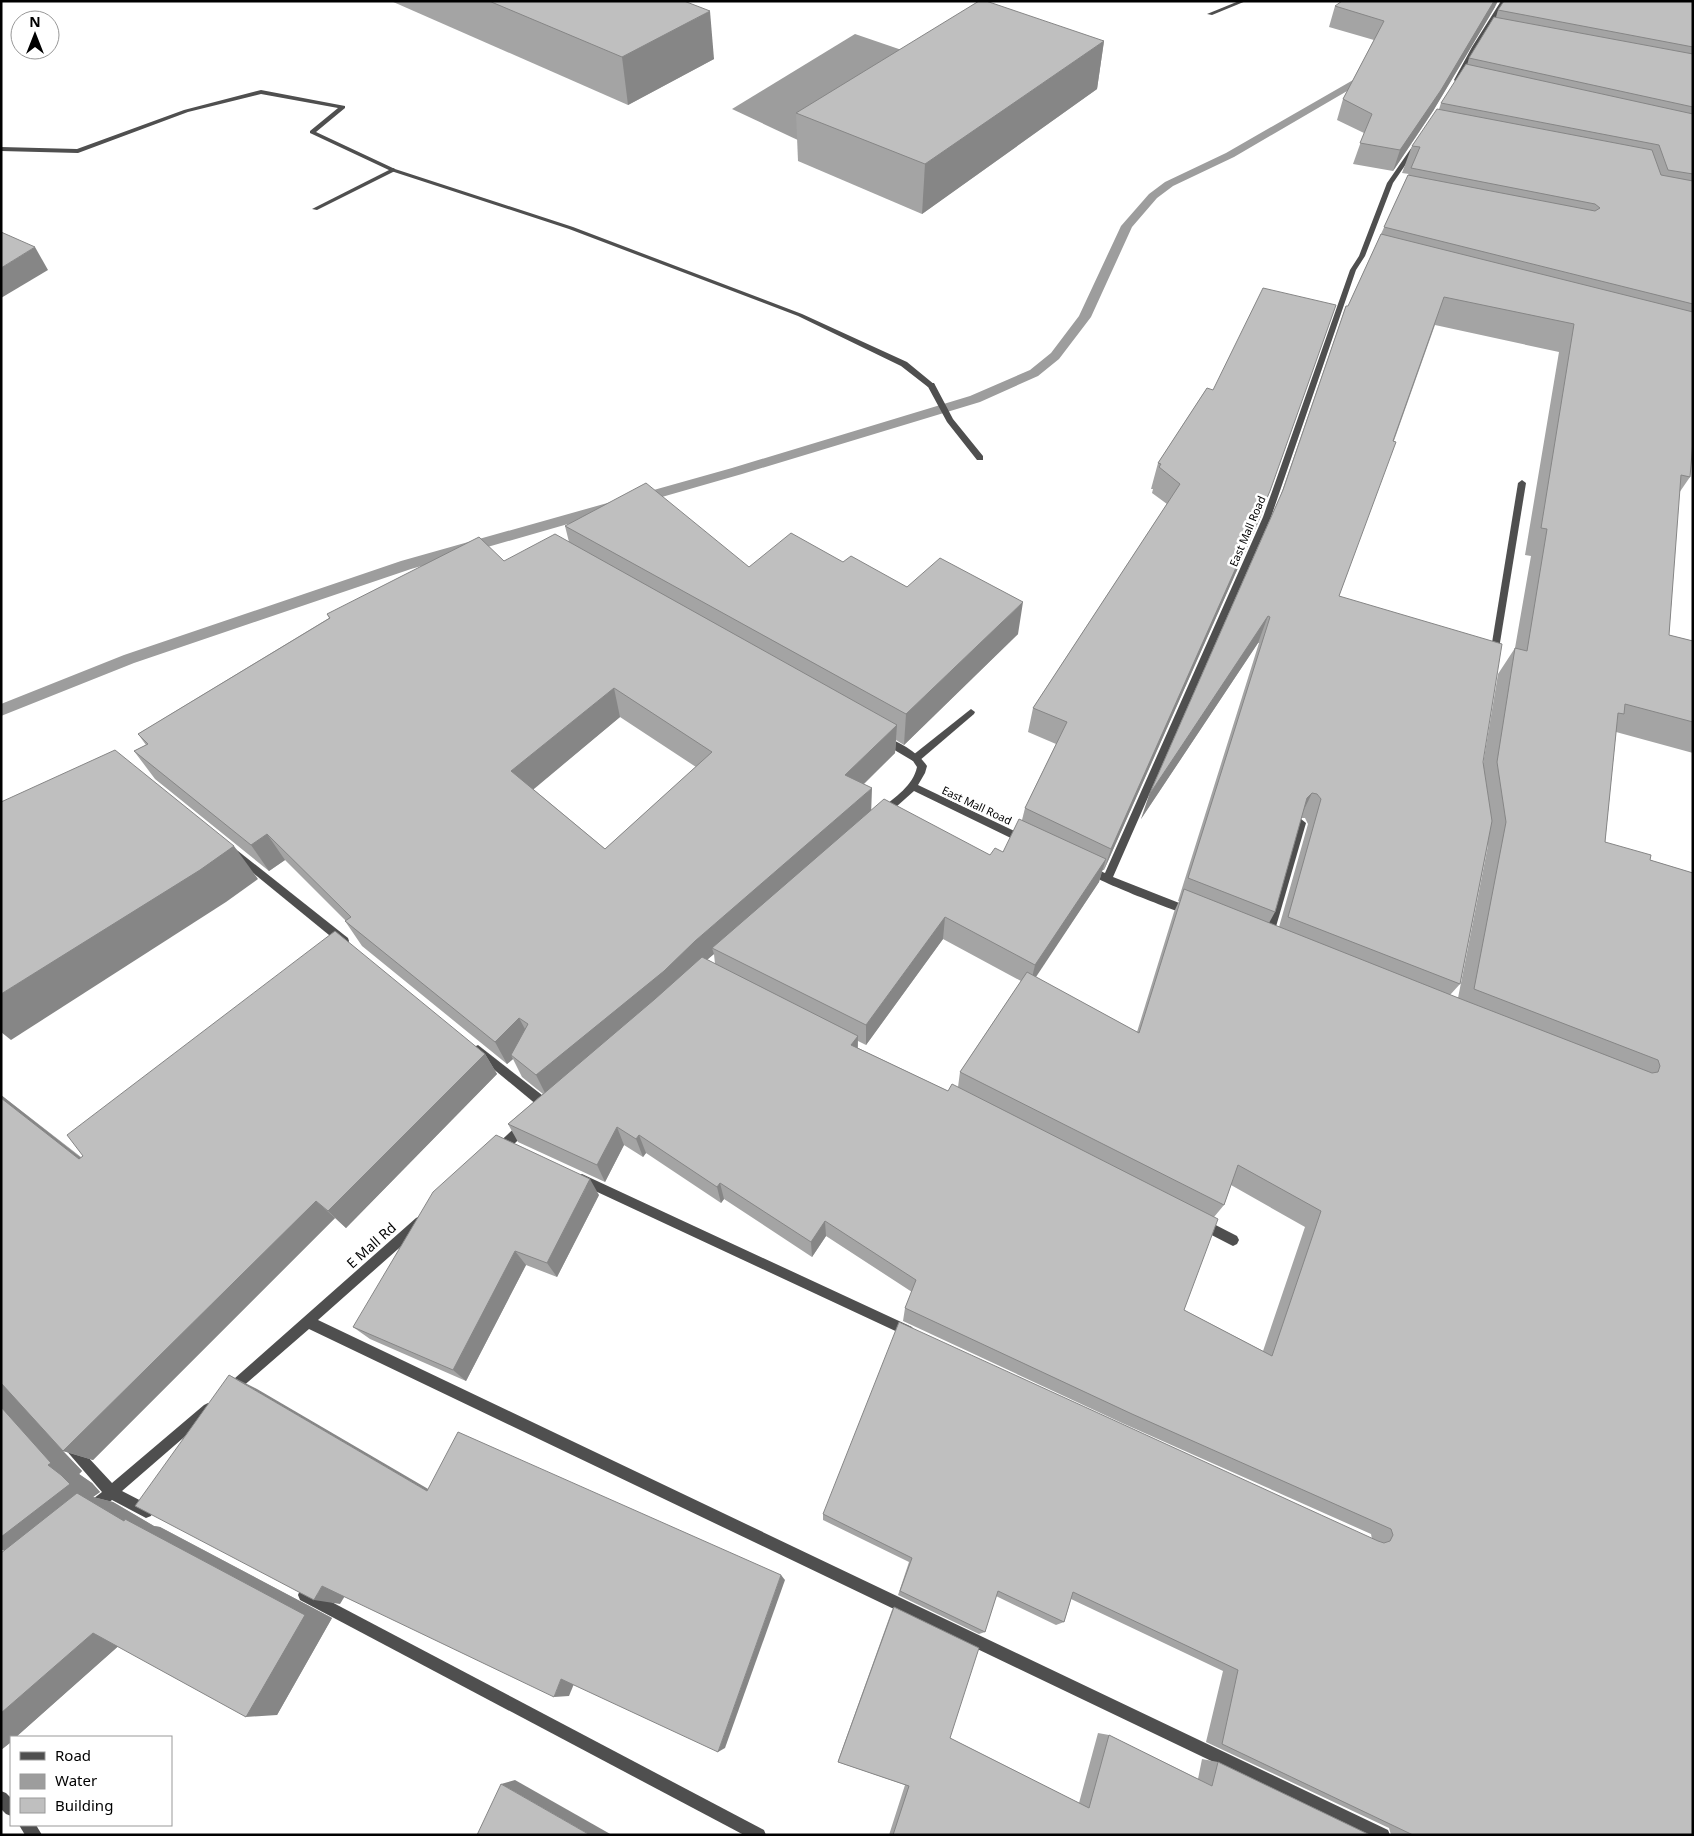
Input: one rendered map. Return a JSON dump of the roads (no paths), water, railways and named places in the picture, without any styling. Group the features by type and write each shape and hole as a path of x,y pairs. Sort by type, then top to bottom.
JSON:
{"street":[{"path":"1210,14 1244,1"},
{"path":"1454,87 1504,1"},
{"path":"1481,39 1490,41"},
{"path":"1,149 78,151 186,110 261,92 343,107 312,132 394,170 571,228 800,314 904,364 931,385 950,420 980,458"},
{"name":"East Mall Road","path":"1107,879 1267,517 1353,270 1362,256 1390,183 1419,140"},
{"path":"315,209 394,170"},
{"path":"1386,196 1396,198"},
{"path":"1362,256 1371,259"},
{"path":"1494,660 1522,483"},
{"path":"916,758 970,712"},
{"path":"872,734 916,758 922,766 921,773 913,787 876,819"},
{"name":"East Mall Road","path":"913,787 1028,841"},
{"path":"1267,943 1301,823"},
{"path":"223,842 354,949"},
{"path":"1081,866 1107,879 1196,914"},
{"path":"470,1043 544,1109 511,1146 492,1157"},
{"path":"569,1173 919,1337"},
{"name":"E Mall Rd","path":"82,1516 112,1493 426,1216"},
{"path":"1189,1217 1233,1240"},
{"path":"308,1322 1383,1835"},
{"path":"60,1435 112,1493 156,1516"},
{"path":"296,1590 760,1835"},
{"path":"1,1798 10,1808"},
{"path":"27,1826 36,1835"}],"water":[{"path":"855,34 928,59 802,142 732,109"}],"waterway":[{"path":"1,710 129,659 406,565 737,471 975,399 1010,385 1034,373 1055,356 1085,317 1127,226 1153,196 1169,184 1230,155 1374,71"}]}
